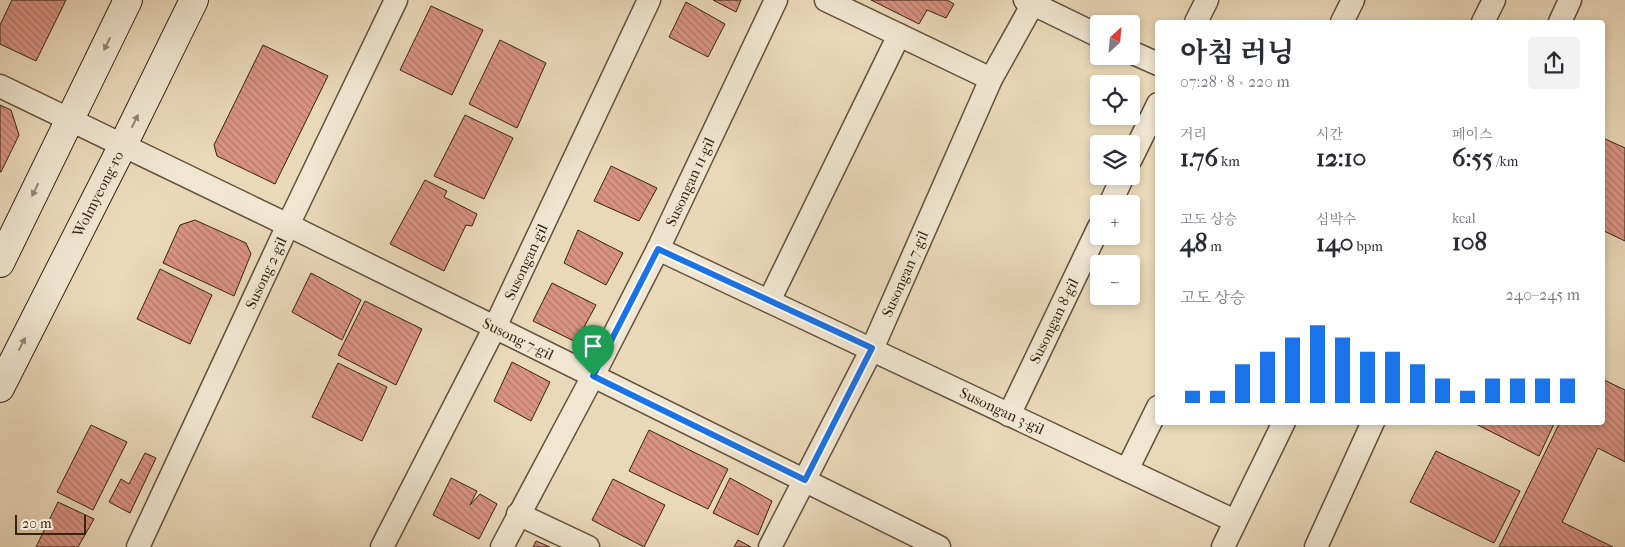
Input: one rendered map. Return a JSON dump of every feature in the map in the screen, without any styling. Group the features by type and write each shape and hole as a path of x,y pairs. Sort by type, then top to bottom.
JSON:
{"street":[{"path":"0,263 128,0"},
{"name":"Wolmyeong-ro","path":"0,388 124,145 194,0"},
{"name":"Susong 2-gil","path":"138,547 288,225 396,0"},
{"name":"Susongan-gil","path":"382,547 495,327 648,0"},
{"name":"Susongan 11-gil","path":"502,547 658,249 776,0"},
{"path":"826,0 991,79"},
{"path":"1197,20 1207,0"},
{"path":"1343,20 1353,0"},
{"path":"1484,20 1494,0"},
{"path":"1561,20 1570,0"},
{"path":"1031,1 1090,31"},
{"name":"Susongan 7-gil","path":"770,547 872,348 991,79 1031,1"},
{"path":"769,301 899,35"},
{"path":"1140,56 1155,63"},
{"name":"Susong 7-gil","path":"0,86 288,225 939,547"},
{"path":"1140,141 1155,110"},
{"name":"Susongan 8-gil","path":"1009,415 1090,245"},
{"name":"Susongan 3-gil","path":"658,249 872,348 1009,415 1235,521"},
{"path":"1128,470 1155,413"},
{"path":"1223,547 1283,425"},
{"path":"1316,547 1372,425"},
{"path":"518,514 588,547"}],"building":[{"path":"12,0 66,0 36,61 0,44 0,25"},
{"path":"713,0 741,0 736,12"},
{"path":"871,0 947,0 954,4 946,18 927,10 919,24"},
{"path":"686,2 725,24 708,57 669,37"},
{"path":"431,6 483,30 452,95 400,70"},
{"path":"500,40 546,63 517,128 469,104"},
{"path":"263,45 328,76 275,184 217,156 214,145"},
{"path":"0,105 11,110 19,135 1,172 0,172"},
{"path":"465,115 513,138 484,199 434,176"},
{"path":"1605,139 1625,148 1625,241 1605,231"},
{"path":"611,166 657,188 639,221 594,201"},
{"path":"425,180 447,191 444,197 477,214 472,226 466,225 444,271 390,244"},
{"path":"195,220 246,243 251,254 234,296 163,263 180,225"},
{"path":"578,230 623,253 606,285 564,263"},
{"path":"160,269 212,295 190,344 137,319"},
{"path":"311,273 361,300 342,340 292,312"},
{"path":"552,283 596,305 576,342 533,321"},
{"path":"365,301 422,329 396,385 338,355"},
{"path":"512,362 550,382 531,421 494,401"},
{"path":"338,363 387,387 362,441 312,417"},
{"path":"1605,380 1625,390 1625,462 1598,448 1562,522 1613,547 1499,547 1559,425 1605,425"},
{"path":"91,425 127,442 93,510 57,492"},
{"path":"1478,425 1554,425 1539,456"},
{"path":"649,430 728,469 708,509 629,471"},
{"path":"1436,451 1520,491 1494,543 1410,502"},
{"path":"145,453 156,458 130,513 109,502 121,479 129,484"},
{"path":"451,478 477,491 470,505 480,494 497,504 479,539 433,515"},
{"path":"730,478 772,501 758,535 713,513"},
{"path":"613,479 665,505 644,547 592,520"},
{"path":"58,502 94,519 78,547 36,547"},
{"path":"738,540 751,547 734,547"},
{"path":"536,541 550,547 533,547"}],"route":[{"path":"658,249 872,348 805,480 593,376 658,249"}]}
